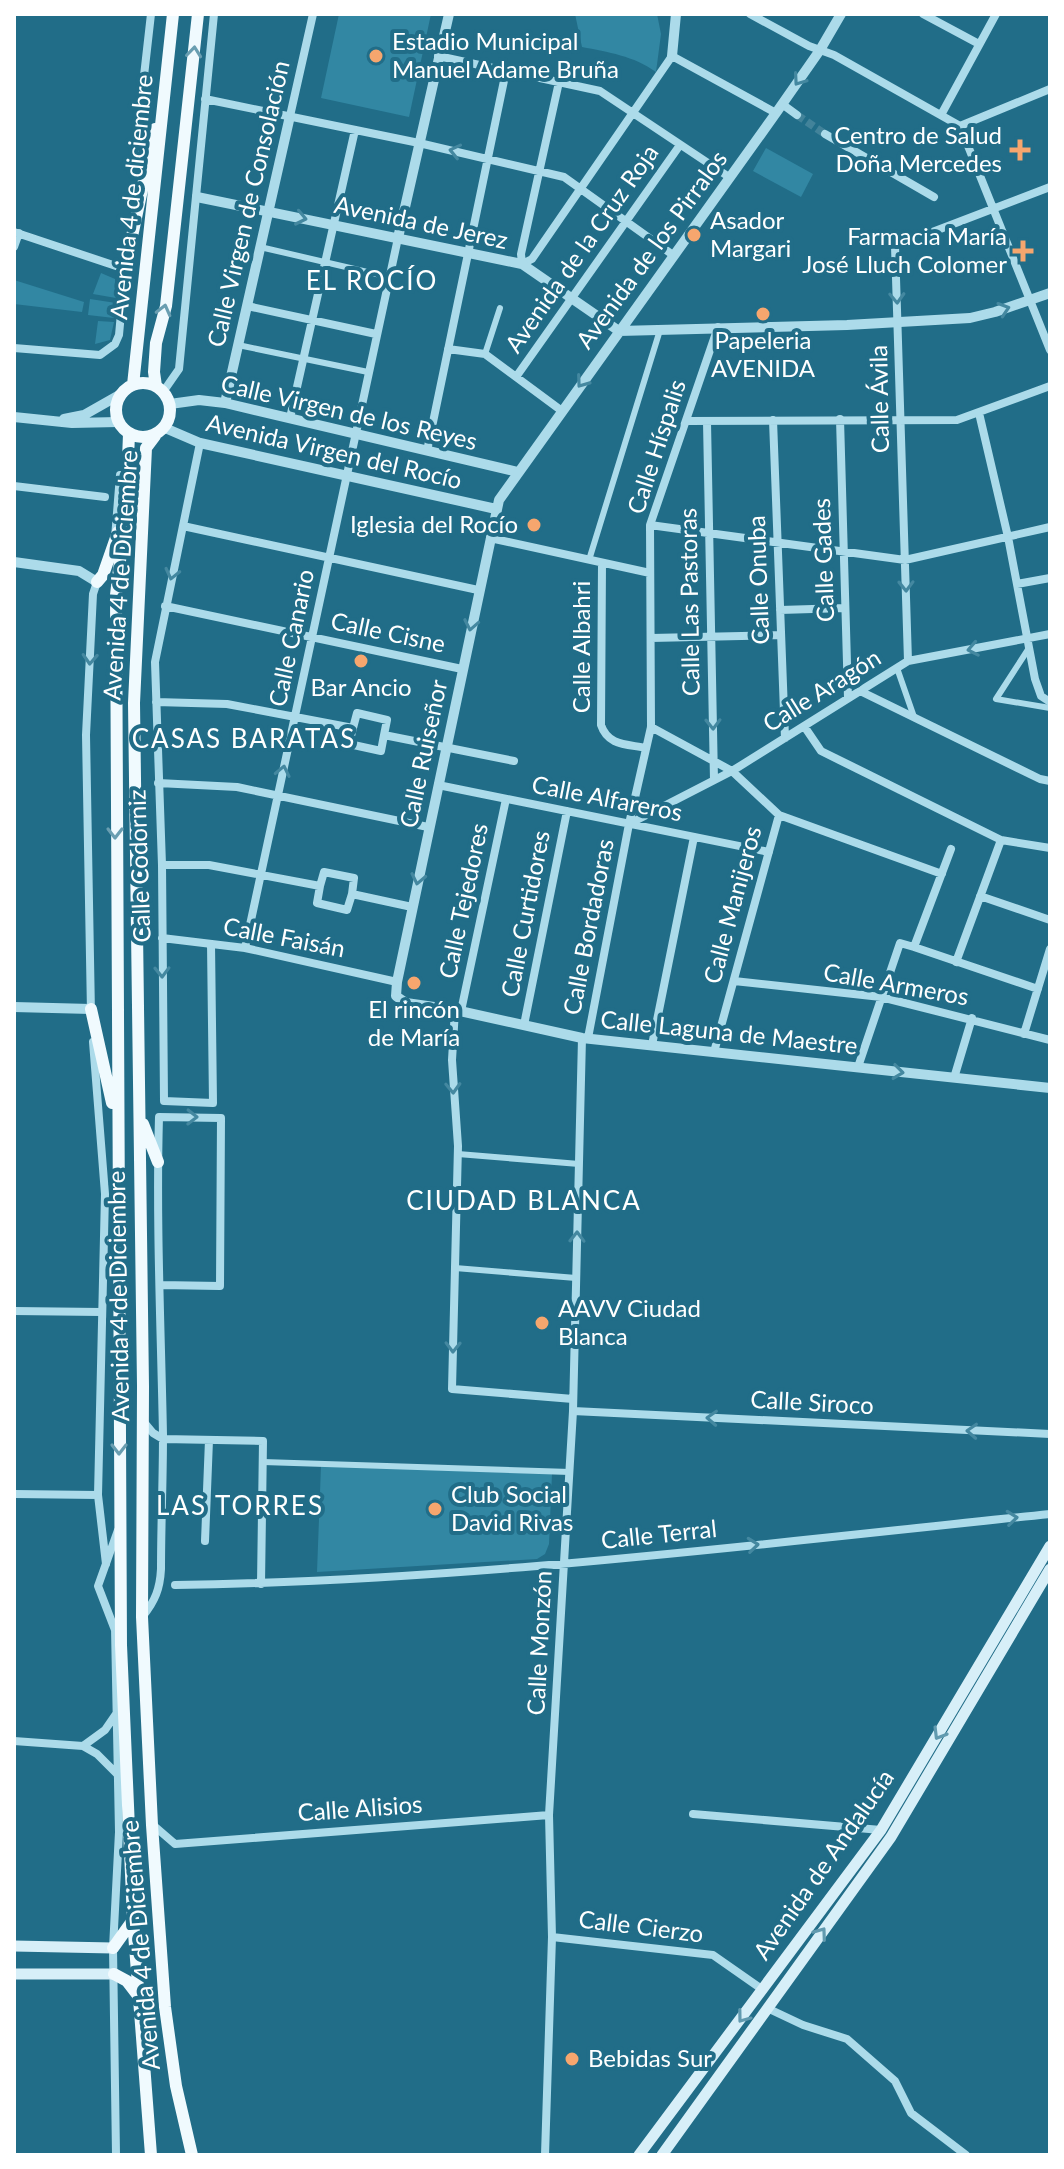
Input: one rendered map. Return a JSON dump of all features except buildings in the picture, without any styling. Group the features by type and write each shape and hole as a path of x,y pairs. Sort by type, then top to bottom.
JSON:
{"main road":[{"name":"Avenida 4 de diciembre","path":"133,385 173,14"},
{"name":"Avenida 4 de Diciembre","path":"160,389 155,351 166,306 198,14"},
{"path":"125,269 169,63"},
{"path":"142,383 160,389 170,404 171,412 160,432 129,434 118,422 116,408 121,394 133,385 142,383"},
{"name":"Avenida 4 de Diciembre","path":"160,432 146,448 134,703 143,1420 142,1617 165,2007 176,2086 192,2155"},
{"name":"Avenida 4 de Diciembre","path":"129,434 115,624 119,1525 133,1920 151,2155"},
{"path":"97,582 103,575 115,539 123,502"},
{"path":"91,1009 117,1127"},
{"path":"140,1115 158,1162"},
{"name":"Avenida de Andalucía","path":"639,2155 881,1830 1050,1546"},
{"name":"Avenida de Andalucía","path":"662,2155 891,1837 1050,1569"},
{"path":"14,1946 113,1948 133,1920"},
{"path":"14,1974 114,1974 127,1981 140,1998"}],"street":[{"path":"134,164 151,14"},
{"path":"160,389 179,369 214,14"},
{"name":"Calle Virgen de Consolación","path":"225,403 313,14"},
{"path":"398,238 449,14"},
{"path":"670,14 673,29"},
{"path":"559,82 521,254 522,264 532,259 672,56 676,14"},
{"name":"Avenida de los Pirralos","path":"496,509 518,472 820,50 841,14"},
{"path":"923,14 979,44"},
{"path":"941,115 996,14"},
{"path":"755,15 960,126 1050,350"},
{"path":"438,56 600,91 729,177"},
{"path":"672,56 797,115"},
{"path":"427,451 506,71"},
{"path":"960,126 1050,89"},
{"path":"205,99 419,143 564,177 673,255"},
{"path":"290,418 355,130"},
{"path":"825,134 934,197"},
{"name":"Avenida de la Cruz Roja","path":"516,377 680,145"},
{"path":"995,208 1050,187"},
{"name":"Avenida de Jerez","path":"197,197 522,264 619,331"},
{"name":"Calle Ávila","path":"908,661 895,246 900,238 914,239 995,208"},
{"path":"14,247 16,232 125,269 119,335 115,344 100,355 14,348"},
{"name":"Calle Canario","path":"245,948 398,238"},
{"path":"260,247 389,277"},
{"path":"619,331 970,318 1050,293"},
{"path":"247,306 376,334"},
{"path":"485,354 500,308"},
{"name":"Calle Híspalis","path":"646,748 651,727 650,525 718,327"},
{"path":"589,560 660,330"},
{"path":"238,345 368,372"},
{"path":"448,349 485,354 562,411"},
{"path":"686,421 957,420 1050,386"},
{"path":"58,420 84,415 121,394"},
{"name":"Calle Virgen de los Reyes","path":"170,404 199,400 225,403 518,472"},
{"path":"979,413 1008,537 1028,643 1041,696 1050,705"},
{"path":"14,417 83,424 118,422"},
{"name":"Calle Gades","path":"840,419 848,698"},
{"name":"Calle Onuba","path":"773,420 785,738"},
{"name":"Calle Las Pastoras","path":"707,422 714,780"},
{"name":"Avenida Virgen del Rocío","path":"160,432 496,509"},
{"name":"Calle Codorniz","path":"200,443 155,662 162,865 164,1101 213,1103 211,944"},
{"path":"14,486 123,502 120,475"},
{"name":"Calle Ruiseñor","path":"397,982 496,509"},
{"path":"650,525 778,540 905,560 1050,527"},
{"path":"183,526 478,590"},
{"path":"490,538 650,573"},
{"path":"14,562 79,571 97,582 93,594 86,735 91,1009 105,1194 98,1495 106,1564"},
{"name":"Calle Albahri","path":"602,563 601,725 605,736 613,742 646,748"},
{"path":"1017,584 1050,578"},
{"name":"Calle Cisne","path":"165,606 462,669"},
{"path":"780,610 845,608"},
{"name":"Calle Aragón","path":"629,824 732,771 908,661 1028,643 1050,634"},
{"path":"651,638 781,635"},
{"path":"1028,643 996,699 1050,705"},
{"path":"897,668 914,717"},
{"path":"860,691 1040,779 1050,781"},
{"path":"156,702 227,704 353,728"},
{"path":"357,713 387,720 384,735 381,751 349,744 357,713"},
{"path":"804,726 821,751 1001,840 1050,848"},
{"path":"651,727 732,771 779,815 942,874"},
{"path":"384,735 514,761"},
{"name":"Calle Bordadoras","path":"585,1038 646,748"},
{"path":"158,783 237,787 428,827"},
{"name":"Calle Alfareros","path":"438,785 769,852"},
{"name":"Calle Tejedores","path":"506,799 458,1010 452,1060 458,1154 452,1389 573,1399"},
{"name":"Calle Curtidores","path":"524,1025 567,811"},
{"name":"Calle Manijeros","path":"714,1052 779,815"},
{"path":"652,1045 694,837"},
{"path":"956,962 1001,840"},
{"path":"914,947 951,849"},
{"path":"162,865 209,865 320,886"},
{"path":"324,872 354,878 352,894 347,910 317,903 324,872"},
{"path":"352,894 412,907"},
{"path":"980,896 1050,920"},
{"name":"Calle Faisán","path":"162,938 245,948 397,982"},
{"path":"858,1067 900,943 1038,989"},
{"path":"1024,1034 1050,949"},
{"name":"Calle Armeros","path":"734,981 881,997 1050,1040"},
{"name":"Calle Laguna de Maestre","path":"397,982 396,996 406,1003 458,1010 585,1038 1050,1088"},
{"path":"14,1007 91,1009"},
{"path":"954,1078 972,1018"},
{"name":"Calle Monzón","path":"545,2155 552,1937 549,1815 573,1411 585,1038"},
{"path":"154,1602 160,1588 163,1439 160,1285 158,1162 159,1117 221,1118 220,1286 160,1285"},
{"path":"458,1154 579,1164"},
{"path":"455,1268 576,1278"},
{"path":"14,1311 101,1312"},
{"name":"Calle Siroco","path":"573,1411 1050,1434"},
{"path":"143,1420 153,1433 163,1439 263,1441 261,1584"},
{"path":"205,1541 209,1440"},
{"path":"263,1462 570,1472"},
{"path":"14,1494 98,1495"},
{"name":"Calle Terral","path":"175,1585 261,1584 565,1565 1050,1514"},
{"path":"119,1525 98,1586 121,1645"},
{"path":"142,1617 154,1602 175,1585 161,1569"},
{"path":"115,1628 119,1832 113,1948 116,2155"},
{"path":"83,1746 105,1730 116,1713"},
{"path":"14,1741 83,1746 97,1754 118,1775"},
{"path":"693,1814 881,1830"},
{"name":"Calle Alisios","path":"152,1825 175,1844 549,1815"},
{"name":"Calle Cierzo","path":"552,1937 713,1955 763,1990"},
{"path":"767,2008 803,2025 847,2039 895,2081 911,2113 966,2155"}],"shaded area":[{"name":"Estadio Municipal Manuel Adame Bruña","path":"339,14 431,14 409,117 321,98"},
{"path":"575,14 657,14 661,34 656,72 630,58 582,47"},
{"path":"766,148 813,174 801,197 753,171"},
{"path":"101,273 115,279 116,298 93,294"},
{"path":"14,280 84,302 82,312 14,304"},
{"path":"90,299 116,303 114,318 88,315"},
{"path":"98,321 114,322 110,340 95,344"},
{"name":"Club Social David Rivas","path":"321,1466 552,1474 549,1544 545,1554 537,1559 317,1572"}],"tunnel":[{"path":"797,115 825,134"}],"place":[{"name":"Estadio Municipal Manuel Adame Bruña","path":"376,56"},
{"name":"Centro de Salud Doña Mercedes","path":"1020,150"},
{"name":"Asador Margari","path":"694,235"},
{"name":"Farmacia María José Lluch Colomer","path":"1023,251"},
{"name":"Papeleria AVENIDA","path":"763,314"},
{"name":"Iglesia del Rocío","path":"534,525"},
{"name":"Bar Ancio","path":"361,661"},
{"name":"El rincón de María","path":"414,983"},
{"name":"AAVV Ciudad Blanca","path":"542,1323"},
{"name":"Club Social David Rivas","path":"435,1509"},
{"name":"Bebidas Sur","path":"572,2059"}],"district":[{"name":"EL ROCÍO","path":"372,281"},
{"name":"CASAS BARATAS","path":"244,739"},
{"name":"CIUDAD BLANCA","path":"524,1201"},
{"name":"LAS TORRES","path":"240,1506"}]}
